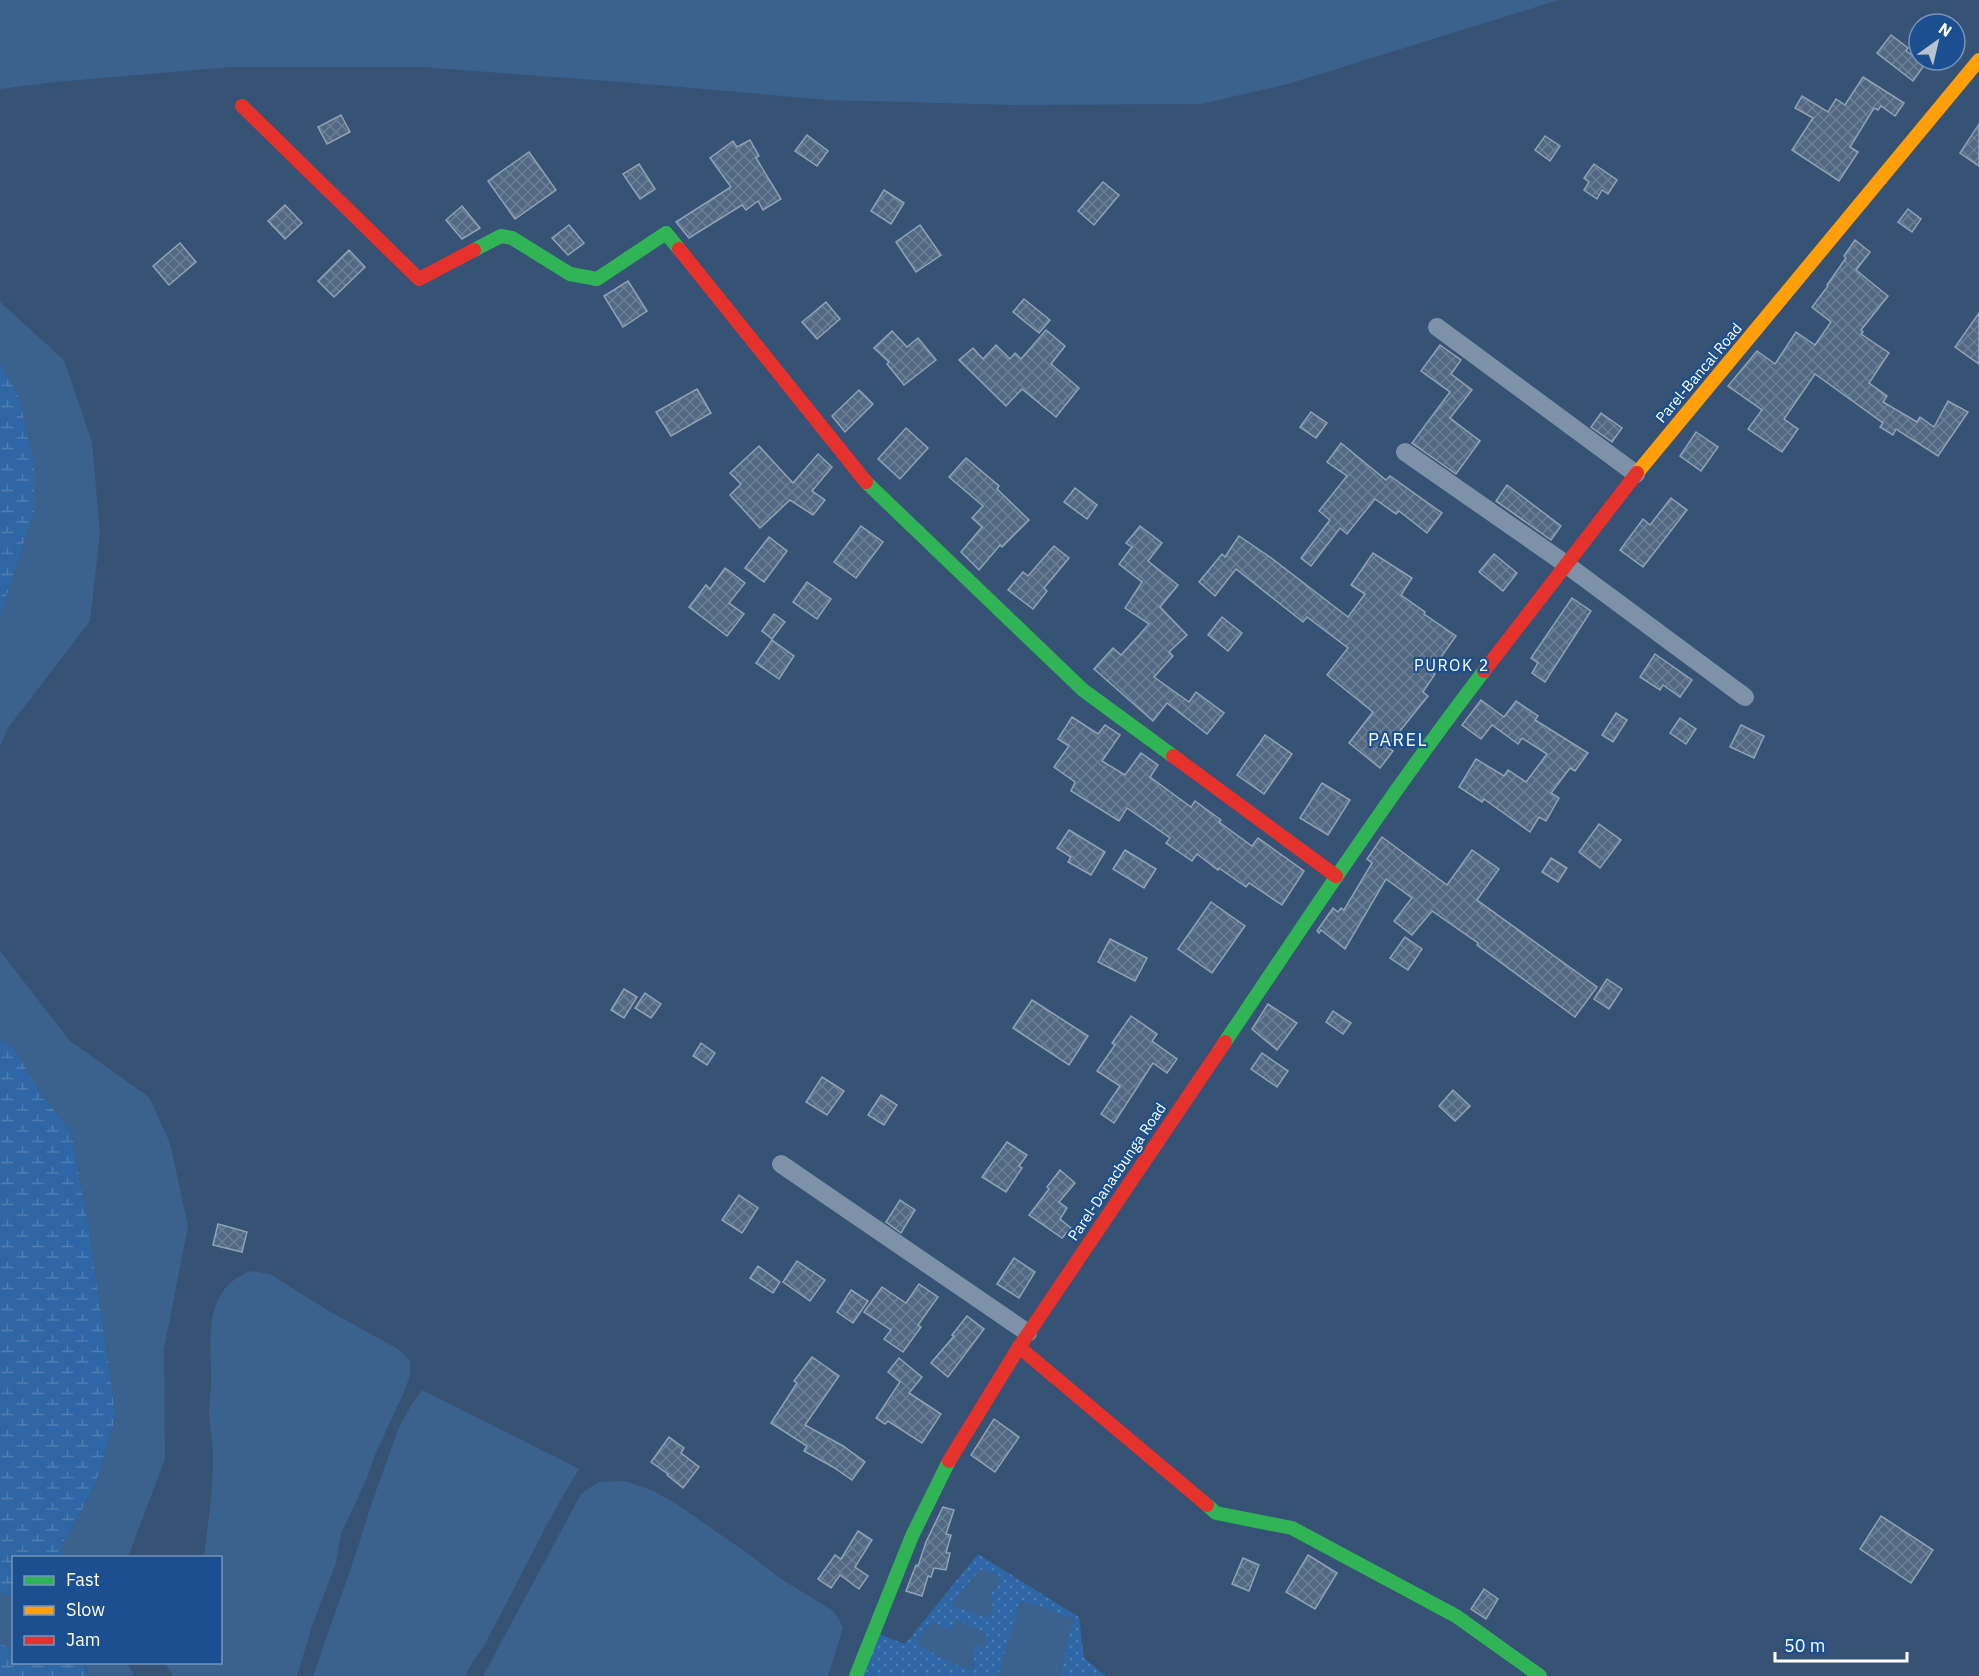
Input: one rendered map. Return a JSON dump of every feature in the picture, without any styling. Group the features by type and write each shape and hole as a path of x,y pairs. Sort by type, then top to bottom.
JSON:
{"street":[{"name":"Parel-Bancal Road","path":"1452,713 1636,474 1979,60"},
{"path":"242,106 419,279 501,236 513,238 570,274 597,279 666,233 873,489 1083,690 1336,876"},
{"path":"1437,327 1636,474"},
{"path":"1405,452 1567,565 1745,697"},
{"name":"Parel-Danacbunga Road","path":"856,1676 912,1536 949,1461 1024,1340 1336,876 1452,713"},
{"path":"781,1164 1024,1340 1216,1513 1293,1528 1456,1616 1540,1676"}],"green space":[{"path":"0,363 18,394 34,460 34,512 0,617"},
{"path":"0,1039 13,1047 42,1095 71,1131 89,1228 116,1416 95,1486 62,1545 61,1556 12,1556 12,1598 0,1593"},
{"path":"978,1554 1079,1617 1084,1658 1106,1676 856,1676 874,1632 905,1644"},
{"path":"0,1644 12,1648 12,1664 83,1664 88,1676 0,1676"}],"shaded area":[{"path":"0,0 1559,0 1288,84 1201,104 1013,105 828,100 422,67 230,67 0,89"},
{"path":"0,302 64,360 92,442 100,533 90,621 8,728 0,746 0,617 34,512 34,460 18,394 0,363"},
{"path":"0,951 70,1041 149,1097 170,1143 188,1226 164,1349 165,1459 128,1556 61,1556 62,1545 95,1486 116,1416 89,1228 71,1131 42,1095 13,1047 0,1039"},
{"path":"250,1271 270,1274 329,1311 398,1349 410,1361 410,1376 341,1534 336,1563 312,1626 297,1676 173,1676 166,1664 222,1664 222,1556 204,1556 213,1469 209,1415 210,1343 213,1314 218,1301 235,1279"},
{"path":"422,1390 579,1469 543,1532 487,1640 465,1676 313,1676 398,1430"},
{"path":"625,1481 654,1491 678,1505 778,1577 832,1610 843,1628 828,1676 483,1676 581,1494 598,1482"},
{"path":"979,1569 999,1575 999,1584 991,1595 994,1608 989,1615 984,1617 951,1605"},
{"path":"0,1593 12,1598 12,1648 0,1644"},
{"path":"1020,1601 1048,1608 1073,1618 1061,1676 998,1676"},
{"path":"957,1620 987,1635 988,1639 984,1648 980,1644 974,1649 973,1669 936,1655 917,1643 925,1629 933,1622 946,1629 953,1628"},
{"path":"84,1664 128,1664 134,1676 88,1676"}],"building":[{"path":"1891,35 1907,47 1907,72 1919,72 1913,81 1877,53"},
{"path":"1863,77 1904,103 1895,116 1881,106 1878,110 1874,108 1850,147 1858,152 1839,181 1792,150 1813,118 1795,108 1802,96 1828,112 1836,99 1845,105"},
{"path":"341,115 350,132 327,144 318,127"},
{"path":"1979,124 1979,166 1960,153"},
{"path":"807,135 828,151 817,166 795,151"},
{"path":"1545,136 1560,146 1550,161 1535,150"},
{"path":"750,140 759,156 756,158 781,199 763,210 758,201 746,210 742,205 689,238 676,222 731,187 710,158 733,141 737,147"},
{"path":"529,152 556,190 515,219 488,181"},
{"path":"639,164 655,189 640,199 623,174"},
{"path":"1594,164 1617,180 1608,194 1602,190 1597,199 1584,190 1589,182 1584,178"},
{"path":"1103,182 1119,195 1094,225 1078,211"},
{"path":"884,190 904,203 891,224 871,211"},
{"path":"285,205 302,223 285,239 268,221"},
{"path":"462,206 480,228 462,239 446,220"},
{"path":"1908,209 1921,219 1912,232 1898,222"},
{"path":"569,225 584,243 568,255 552,238"},
{"path":"920,225 941,255 916,272 896,242"},
{"path":"1855,240 1870,252 1856,270 1888,296 1861,330 1863,332 1861,334 1889,353 1869,383 1887,396 1883,402 1917,422 1920,417 1934,427 1948,401 1968,412 1938,456 1896,429 1893,435 1880,427 1883,423 1815,374 1784,419 1798,429 1782,452 1748,429 1762,410 1728,386 1757,351 1775,364 1796,332 1815,345 1831,322 1812,307 1846,258 1844,256"},
{"path":"180,243 196,262 169,285 153,266"},
{"path":"349,250 365,267 334,297 318,281"},
{"path":"628,281 647,311 623,327 604,296"},
{"path":"1024,299 1050,320 1039,333 1013,312"},
{"path":"826,302 840,319 817,339 802,322"},
{"path":"1979,313 1979,364 1955,347"},
{"path":"1046,330 1065,346 1051,364 1079,388 1056,417 1022,389 1006,406 959,360 973,348 983,359 996,345 1010,359 1015,353 1021,359"},
{"path":"892,331 907,347 918,338 936,360 904,385 887,364 889,362 874,348"},
{"path":"1440,345 1461,360 1451,374 1472,390 1450,418 1480,441 1456,474 1412,443 1450,392 1421,371"},
{"path":"697,389 711,413 671,436 656,412"},
{"path":"859,390 873,404 845,432 832,416"},
{"path":"1311,412 1327,423 1316,438 1300,427"},
{"path":"1601,413 1622,428 1612,442 1591,427"},
{"path":"906,428 928,448 900,479 878,459"},
{"path":"1696,432 1718,447 1701,471 1680,456"},
{"path":"1341,443 1386,480 1390,476 1442,513 1427,533 1399,511 1396,514 1375,499 1347,534 1340,528 1311,566 1301,558 1330,520 1319,511 1347,476 1327,462"},
{"path":"759,446 793,483 818,454 832,467 812,491 825,500 813,515 790,500 760,528 730,495 741,484 730,473"},
{"path":"966,458 999,486 997,489 1029,520 1002,547 1000,545 979,570 961,552 982,527 972,518 983,506 949,477"},
{"path":"1507,485 1561,526 1551,540 1496,501"},
{"path":"1075,488 1097,505 1087,519 1064,502"},
{"path":"1671,498 1687,510 1643,567 1620,550 1643,519 1650,525"},
{"path":"861,526 883,542 856,578 834,562"},
{"path":"1140,526 1162,543 1148,561 1178,585 1160,607 1187,635 1169,652 1173,656 1154,677 1189,702 1196,692 1224,713 1207,734 1167,703 1153,721 1094,669 1113,648 1121,655 1149,624 1125,608 1142,582 1119,564 1132,547 1126,543"},
{"path":"1239,536 1348,617 1365,594 1351,585 1373,553 1412,578 1401,595 1456,636 1431,671 1435,674 1423,692 1428,696 1387,747 1393,751 1380,768 1349,743 1373,712 1327,675 1348,648 1307,617 1303,622 1236,569 1215,596 1199,582 1222,554 1225,557"},
{"path":"769,537 787,551 764,582 745,568"},
{"path":"1054,546 1069,558 1044,588 1047,591 1033,609 1008,590 1023,572 1028,576"},
{"path":"1494,554 1517,573 1503,591 1479,572"},
{"path":"725,568 745,583 729,603 744,614 727,636 689,607 706,585 710,589"},
{"path":"807,582 831,599 817,619 793,602"},
{"path":"1572,598 1591,611 1545,682 1532,673 1538,663 1531,658"},
{"path":"774,614 785,622 772,639 762,631"},
{"path":"1222,617 1242,633 1228,651 1208,635"},
{"path":"772,640 794,656 779,679 756,663"},
{"path":"1655,654 1692,680 1680,697 1663,685 1660,690 1640,677"},
{"path":"1481,700 1504,717 1516,701 1538,716 1535,720 1588,753 1575,771 1570,768 1551,793 1559,798 1546,821 1539,817 1530,832 1484,799 1482,802 1459,787 1476,759 1504,776 1508,770 1526,782 1547,754 1522,738 1518,744 1492,725 1481,739 1462,725"},
{"path":"1616,713 1627,720 1613,742 1602,735"},
{"path":"1072,717 1098,734 1105,725 1120,735 1102,761 1125,775 1141,753 1158,765 1150,777 1191,807 1195,801 1252,846 1258,838 1304,871 1282,905 1249,883 1246,887 1197,854 1192,861 1166,843 1170,838 1127,808 1119,821 1071,791 1075,782 1054,767 1069,746 1058,739"},
{"path":"1680,718 1696,729 1686,744 1670,733"},
{"path":"1741,725 1764,736 1754,758 1730,747"},
{"path":"1265,735 1292,754 1264,794 1237,775"},
{"path":"1322,783 1350,800 1328,835 1300,818"},
{"path":"1599,824 1621,840 1600,868 1579,852"},
{"path":"1069,830 1105,852 1091,875 1068,862 1071,857 1057,848"},
{"path":"1382,837 1447,885 1472,850 1499,869 1477,900 1597,987 1575,1017 1432,911 1412,935 1394,921 1412,898 1386,879 1345,949 1321,930 1319,933 1317,931 1333,908 1338,912 1341,908 1344,910 1372,863 1367,859"},
{"path":"1125,850 1156,869 1144,888 1113,869"},
{"path":"1551,858 1567,868 1558,882 1542,872"},
{"path":"1211,902 1245,926 1212,973 1178,949"},
{"path":"1405,937 1422,949 1408,970 1390,958"},
{"path":"1110,939 1147,958 1135,981 1098,962"},
{"path":"1607,979 1622,989 1609,1009 1594,999"},
{"path":"624,989 637,997 624,1018 611,1010"},
{"path":"645,993 661,1004 651,1018 635,1008"},
{"path":"1032,1000 1088,1036 1069,1065 1013,1028"},
{"path":"1268,1004 1297,1023 1277,1050 1252,1029"},
{"path":"1333,1011 1351,1023 1343,1034 1326,1022"},
{"path":"1131,1016 1157,1034 1152,1041 1177,1059 1167,1073 1153,1063 1114,1123 1101,1114 1120,1086 1097,1071 1115,1045 1112,1043"},
{"path":"701,1043 715,1053 707,1065 693,1056"},
{"path":"1262,1053 1288,1071 1277,1087 1251,1069"},
{"path":"822,1077 844,1091 827,1115 806,1102"},
{"path":"1453,1090 1470,1106 1455,1121 1439,1106"},
{"path":"881,1095 897,1105 884,1125 868,1115"},
{"path":"1007,1142 1027,1155 1019,1166 1022,1168 1006,1192 982,1177"},
{"path":"1060,1170 1075,1183 1059,1202 1067,1208 1060,1219 1071,1228 1062,1238 1029,1215"},
{"path":"739,1195 758,1208 742,1233 722,1220"},
{"path":"900,1200 915,1210 901,1233 886,1222"},
{"path":"218,1224 247,1232 242,1252 213,1245"},
{"path":"1014,1258 1035,1272 1019,1298 997,1284"},
{"path":"797,1261 825,1280 810,1301 783,1282"},
{"path":"758,1266 780,1282 773,1293 750,1278"},
{"path":"919,1284 938,1297 918,1325 921,1327 903,1352 884,1339 891,1330 864,1312 882,1287 906,1303"},
{"path":"851,1290 868,1301 853,1323 837,1312"},
{"path":"967,1316 984,1329 948,1377 931,1363 954,1336 952,1335"},
{"path":"812,1357 839,1376 805,1425 843,1446 865,1462 852,1480 804,1451 807,1446 771,1423 797,1383 794,1381"},
{"path":"899,1358 922,1377 909,1393 941,1414 922,1443 888,1421 885,1424 876,1418 900,1382 888,1372"},
{"path":"994,1419 1019,1437 995,1472 971,1455"},
{"path":"669,1437 684,1448 681,1453 699,1467 683,1488 651,1462"},
{"path":"943,1507 954,1510 946,1534 951,1535 946,1553 950,1553 946,1570 934,1568 931,1577 928,1576 922,1596 906,1591 926,1542"},
{"path":"1881,1516 1933,1550 1911,1583 1860,1549"},
{"path":"858,1531 872,1540 855,1567 868,1576 859,1589 840,1575 831,1588 818,1579 835,1555 841,1559"},
{"path":"1308,1555 1337,1573 1315,1609 1286,1592"},
{"path":"1243,1558 1259,1565 1249,1591 1232,1584"},
{"path":"1484,1589 1498,1599 1486,1619 1471,1609"}],"traffic: fast":[{"path":"474,250 501,236 512,238 570,274 597,279 666,233 679,249"},
{"path":"866,482 1083,690 1173,756"},
{"path":"1225,1042 1384,808 1484,671"},
{"path":"856,1676 912,1536 949,1461"},
{"path":"1207,1505 1216,1513 1292,1528 1456,1616 1540,1676"}],"traffic: slow":[{"path":"1637,473 1979,60"}],"traffic: jam":[{"path":"242,106 419,279 474,250"},
{"path":"679,249 866,482"},
{"path":"1484,671 1637,473"},
{"path":"1173,756 1336,876"},
{"path":"949,1461 1019,1347 1225,1042"},
{"path":"1019,1347 1207,1505"}],"district":[{"name":"PUROK 2","path":"1452,665"},
{"name":"PAREL","path":"1398,740"}]}
